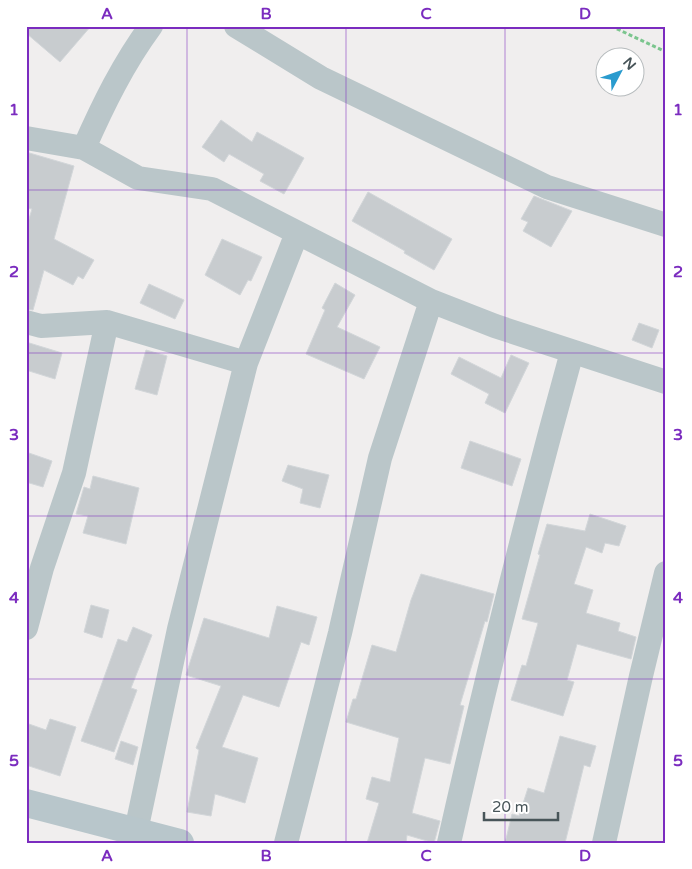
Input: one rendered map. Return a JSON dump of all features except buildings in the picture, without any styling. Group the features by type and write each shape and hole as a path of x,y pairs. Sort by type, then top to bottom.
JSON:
{"street":[{"path":"84,148 107,97 136,46 151,26"},
{"path":"236,26 321,78 547,187 666,225"},
{"path":"26,138 84,148 138,178 212,189 431,301 495,326 666,382"},
{"path":"136,831 179,629 246,363 297,233"},
{"path":"286,843 340,633 380,458 431,301"},
{"path":"26,322 41,326 108,322 246,363"},
{"path":"26,628 42,568 74,473 108,322"},
{"path":"449,843 473,735 535,488 572,352"},
{"path":"604,843 638,685 666,574"},
{"path":"26,803 180,843"}],"path":[{"path":"611,26 666,52"}]}
